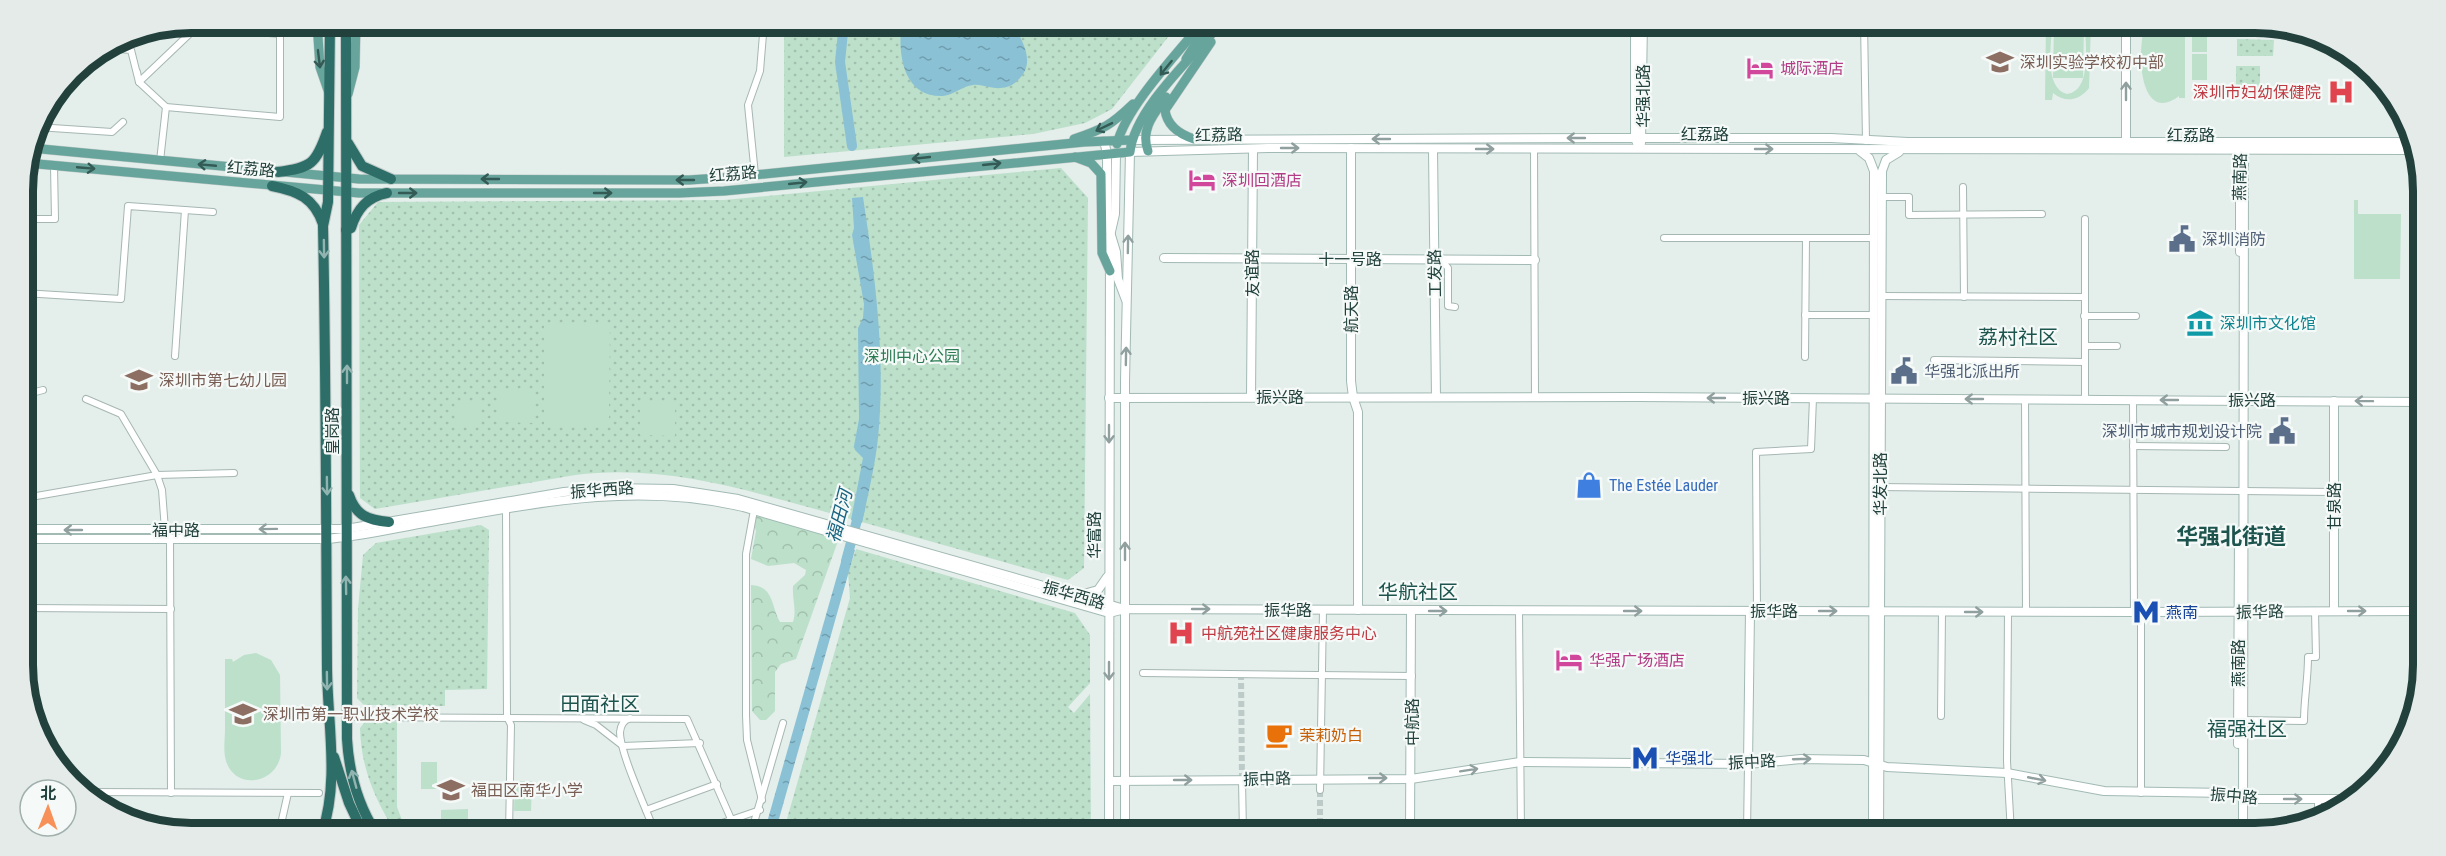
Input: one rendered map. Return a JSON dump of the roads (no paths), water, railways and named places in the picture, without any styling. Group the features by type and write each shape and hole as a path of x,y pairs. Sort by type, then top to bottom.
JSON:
{"highway":[{"name":"皇岗路","path":"324,823 329,802 332,748 327,686 324,226 329,177 330,33"},
{"name":"皇岗路","path":"346,33 348,752 352,775 363,809 371,823"},
{"path":"278,172 305,168 313,163 321,149 330,123"},
{"path":"346,138 362,166 391,179"},
{"path":"272,186 290,190 307,199 318,210 324,226"},
{"path":"346,236 346,229 351,228 362,206 374,197 387,193"},
{"path":"347,490 354,508 362,515 376,521 389,522"},
{"path":"332,748 344,792 358,823"}],"main road":[{"path":"317,33 320,67 329,93"},
{"path":"346,105 355,67 356,33"},
{"name":"华富路","path":"1127,303 1120,286 1116,252 1107,222 1112,153 1127,121 1194,33"},
{"name":"华富路","path":"1145,140 1149,122 1176,84 1183,65 1202,33"},
{"name":"华富路","path":"1125,823 1125,398 1130,152 1132,140 1144,116 1183,65 1212,33"},
{"path":"1194,139 1184,136 1171,126 1165,110 1216,33"},
{"name":"华强北路","path":"1635,33 1639,149"},
{"name":"华强北路","path":"1639,138 1643,33"},
{"path":"2126,33 2126,146"},
{"path":"1056,145 1107,127 1145,95"},
{"name":"红荔路","path":"38,149 346,178 689,180 1056,145 1132,140 1831,138 1866,141 2407,150"},
{"path":"1145,140 1148,151"},
{"name":"华富路","path":"1104,141 1112,153"},
{"name":"红荔路","path":"2242,147 2406,142"},
{"name":"红荔路","path":"35,164 345,192 700,192 1070,156 1148,151 1351,148 1908,151 2126,146"},
{"name":"燕南路","path":"2242,147 2242,823"},
{"name":"航天路","path":"1351,148 1350,259 1353,397"},
{"name":"友谊路","path":"1251,397 1253,149"},
{"name":"工发路","path":"1433,149 1438,259 1436,397"},
{"name":"华发北路","path":"1856,150 1868,156 1873,166 1873,315 1877,399"},
{"name":"华发北路","path":"1875,823 1877,399 1882,197 1884,163 1894,154 1908,151"},
{"path":"1070,156 1091,162 1101,174 1102,253 1110,271"},
{"name":"华富路","path":"1109,823 1110,236"},
{"name":"十一号路","path":"1164,258 1535,260"},
{"path":"1353,397 1358,412 1358,610"},
{"name":"振兴路","path":"1109,399 1535,397 2413,402"},
{"name":"甘泉路","path":"2334,401 2334,611"},
{"name":"振华西路","path":"346,533 389,522 572,491 633,487 673,489 727,496 834,530"},
{"name":"振华西路","path":"327,534 579,497 634,494 702,499 870,539 1077,596 1109,609"},
{"name":"福中路","path":"33,529 327,534"},
{"name":"福中路","path":"33,539 170,539 327,534"},
{"name":"振华西路","path":"870,539 1109,609 1125,609"},
{"path":"1077,596 1098,590 1107,580 1109,573"},
{"name":"振华路","path":"1125,609 2413,611"},
{"name":"中航路","path":"1410,823 1411,611"},
{"path":"1748,764 1753,611"},
{"name":"振中路","path":"1109,780 1411,779 1521,762 1748,764 1801,759 1864,760 1876,764 2007,773 2095,789 2141,793 2241,795 2253,799 2338,799"},
{"name":"燕南路","path":"2239,823 2241,795"}],"street":[{"path":"139,82 190,33"},
{"path":"122,49 131,50 139,82 166,107 280,117 280,34 269,33"},
{"path":"754,175 748,105 760,71 763,33"},
{"path":"1864,33 1866,141"},
{"path":"137,72 139,82"},
{"path":"160,161 166,107"},
{"path":"46,128 112,132 123,122"},
{"path":"1534,149 1535,397"},
{"path":"33,219 54,219 54,166"},
{"path":"1963,187 1964,297"},
{"path":"1882,197 1909,197 1909,215 2042,214"},
{"path":"33,293 121,298 128,206 213,212"},
{"path":"175,356 185,210"},
{"path":"2085,219 2085,400"},
{"path":"1664,238 1873,238"},
{"path":"1805,357 1806,238"},
{"path":"1438,259 1448,268 1448,306 1455,307"},
{"path":"1881,296 2084,297"},
{"path":"1805,315 1873,315"},
{"path":"2084,316 2136,316"},
{"path":"2085,346 2117,346"},
{"path":"1934,360 2085,362"},
{"path":"33,392 43,390"},
{"path":"1753,611 1756,452 1811,449 1813,398"},
{"path":"86,399 121,414 157,475 162,490 165,530"},
{"path":"2025,399 2026,611"},
{"path":"2133,400 2141,793"},
{"path":"2133,446 2226,447"},
{"path":"33,497 157,475 234,473"},
{"path":"1877,487 2334,492"},
{"path":"506,509 507,717 511,725 509,823"},
{"path":"754,510 746,554 746,715 747,740 762,800"},
{"path":"170,539 171,793"},
{"path":"33,608 171,609"},
{"path":"1320,790 1323,610"},
{"path":"1519,611 1521,823"},
{"path":"2241,720 2304,721 2304,693 2308,688 2308,657 2316,657 2315,611"},
{"path":"1941,716 1942,612"},
{"path":"2008,612 2007,773 2010,823"},
{"path":"1143,674 1412,676"},
{"path":"347,717 687,718 700,743 731,819"},
{"path":"606,733 614,735 619,732 623,721 630,717"},
{"path":"606,733 604,722 611,718 618,720 621,727 622,746 651,823"},
{"path":"577,719 590,722 622,746 700,743"},
{"path":"755,823 783,723"},
{"path":"1747,823 1748,764"},
{"path":"1242,780 1243,823"},
{"path":"646,810 717,784"},
{"path":"98,792 319,793"},
{"path":"281,823 288,793"},
{"path":"2318,799 2318,810"},
{"path":"720,823 760,810"}],"water":[{"path":"901,33 1018,33 1026,52 1026,67 1017,81 1007,87 973,85 943,96 930,95 919,90 911,82 906,72 902,60"},
{"path":"863,197 878,317 881,377 877,449 862,523 851,520 863,458 854,446 859,419 858,328 863,318 864,304 852,235 854,228 852,198"},
{"path":"845,548 855,550 778,823 767,823"}],"waterway":[{"name":"福田河","path":"843,33 840,62 852,146"},
{"name":"福田河","path":"846,561 860,509"}],"tunnel":[{"path":"1241,674 1242,780"},
{"path":"1320,790 1320,823"}],"place":[{"name":"深圳实验学校初中部","path":"2000,62"},
{"name":"城际酒店","path":"1760,68"},
{"name":"深圳市妇幼保健院","path":"2341,92"},
{"name":"深圳回酒店","path":"1202,180"},
{"name":"深圳消防","path":"2182,239"},
{"name":"深圳市文化馆","path":"2200,323"},
{"name":"华强北派出所","path":"1904,371"},
{"name":"深圳市第七幼儿园","path":"139,380"},
{"name":"深圳市城市规划设计院","path":"2282,431"},
{"name":"The Estée Lauder","path":"1589,485"},
{"name":"燕南","path":"2146,612"},
{"name":"中航苑社区健康服务中心","path":"1181,633"},
{"name":"华强广场酒店","path":"1569,660"},
{"name":"深圳市第一职业技术学校","path":"243,714"},
{"name":"茉莉奶白","path":"1279,735"},
{"name":"华强北","path":"1645,758"},
{"name":"福田区南华小学","path":"451,790"}],"district":[{"name":"荔村社区","path":"2018,337"},
{"name":"华强北街道","path":"2231,536"},
{"name":"华航社区","path":"1418,592"},
{"name":"田面社区","path":"600,704"},
{"name":"福强社区","path":"2247,729"}],"park label":[{"name":"深圳中心公园","path":"912,356"}]}
